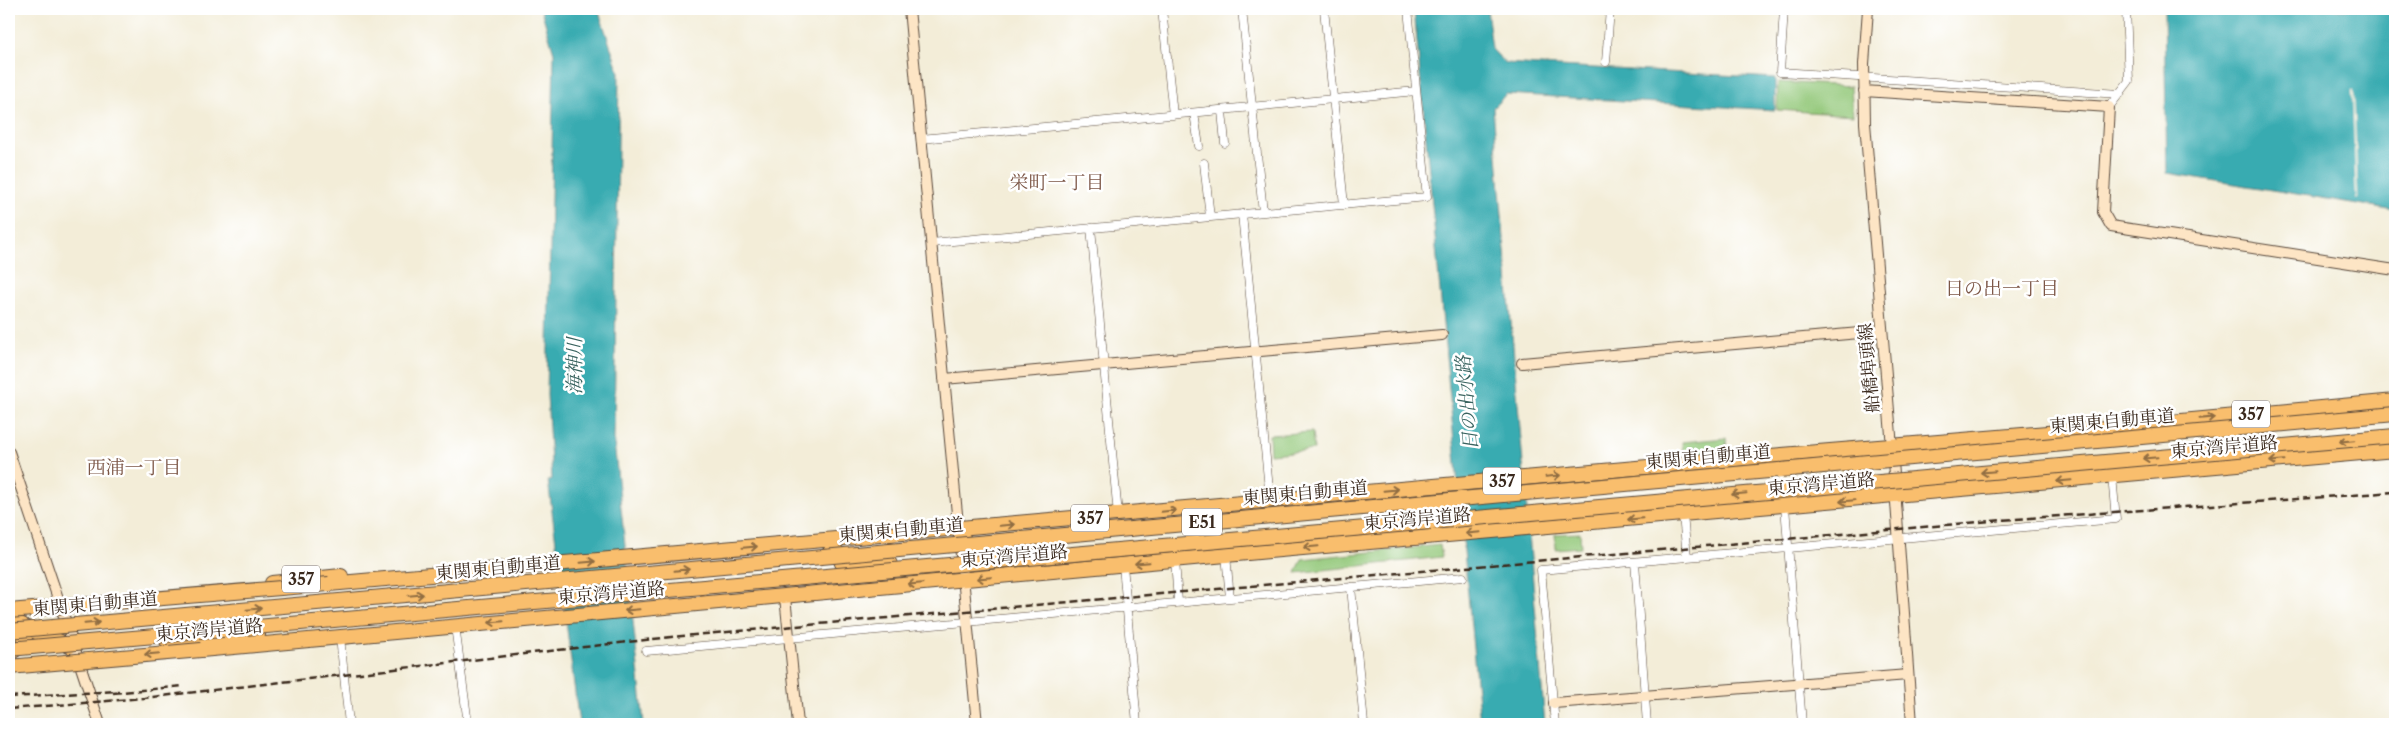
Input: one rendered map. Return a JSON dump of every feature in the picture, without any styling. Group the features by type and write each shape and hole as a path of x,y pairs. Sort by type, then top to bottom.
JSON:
{"highway":[{"name":"東京湾岸道路","path":"9,613 1782,455 2106,428 2395,400"},
{"name":"東関東自動車道","path":"9,631 2395,414"},
{"name":"E51","path":"9,652 2395,436"},
{"name":"東京湾岸道路","path":"9,667 1226,555 1896,497 2395,450"},
{"path":"958,529 967,546 973,551 1022,548 1040,565 1097,563 1102,567"},
{"path":"791,544 806,551 837,552 842,563 848,567 939,559 948,562 964,580"},
{"name":"東京湾岸道路","path":"9,613 63,610 306,579 456,566 523,563 540,567"},
{"path":"9,652 24,645 25,640 15,623"},
{"path":"15,623 73,642"},
{"name":"東京湾岸道路","path":"9,652 73,642 164,642 429,624 449,626"}],"street":[{"path":"909,9 977,724"},
{"path":"1162,9 1173,115"},
{"path":"1242,9 1263,212"},
{"path":"1324,9 1344,205"},
{"path":"931,243 1427,197 1408,9"},
{"path":"1606,62 1610,9"},
{"path":"1784,9 1780,72 2120,94"},
{"name":"船橋埠頭線","path":"1868,9 1864,91 1912,724"},
{"path":"2126,9 2129,81 2109,108 2103,212 2111,226 2395,270"},
{"path":"921,139 1416,91"},
{"path":"1864,91 2109,108"},
{"path":"1222,111 1225,143"},
{"path":"1194,113 1199,146"},
{"path":"1204,163 1210,217"},
{"path":"1242,214 1257,351 1269,489"},
{"path":"1091,228 1118,515"},
{"path":"1522,364 1882,331"},
{"path":"944,379 1442,334"},
{"path":"9,452 100,724"},
{"path":"1555,724 1541,570 2116,520 2112,476"},
{"path":"1785,506 1802,724"},
{"path":"1683,515 1686,557"},
{"path":"1226,555 1230,598"},
{"path":"1175,560 1178,602"},
{"path":"1635,562 1647,724"},
{"path":"1123,565 1138,724"},
{"path":"646,651 1463,577"},
{"path":"1351,587 1364,724"},
{"path":"785,596 798,724"},
{"path":"449,626 468,724"},
{"path":"340,637 349,724"},
{"path":"1554,703 1908,676"}],"green space":[{"path":"1778,82 1851,86 1853,115 1777,110"},
{"path":"1312,432 1314,450 1270,454 1269,435"},
{"path":"1726,438 1727,452 1683,455 1682,442"},
{"path":"1580,533 1581,547 1556,549 1555,534"},
{"path":"1440,545 1442,557 1296,573 1302,559"}],"water":[{"name":"海神川","path":"541,9 598,9 619,72 614,442 644,724 579,724 548,480 552,479 547,395 554,53"},
{"name":"日の出水路","path":"1414,9 1487,9 1492,49 1505,63 1775,78 1775,110 1506,94 1493,108 1545,724 1480,724"},
{"path":"2164,9 2395,9 2395,210 2167,173"}],"pier":[{"path":"2352,90 2354,90 2358,199 2356,199"}],"railway":[{"path":"9,709 144,698 671,637 2002,520 2395,492"},
{"path":"113,693 183,686"},
{"path":"9,697 119,691"}],"district":[{"name":"栄町一丁目","path":"1057,182"},
{"name":"日の出一丁目","path":"2002,288"},
{"name":"西浦一丁目","path":"134,467"}]}
